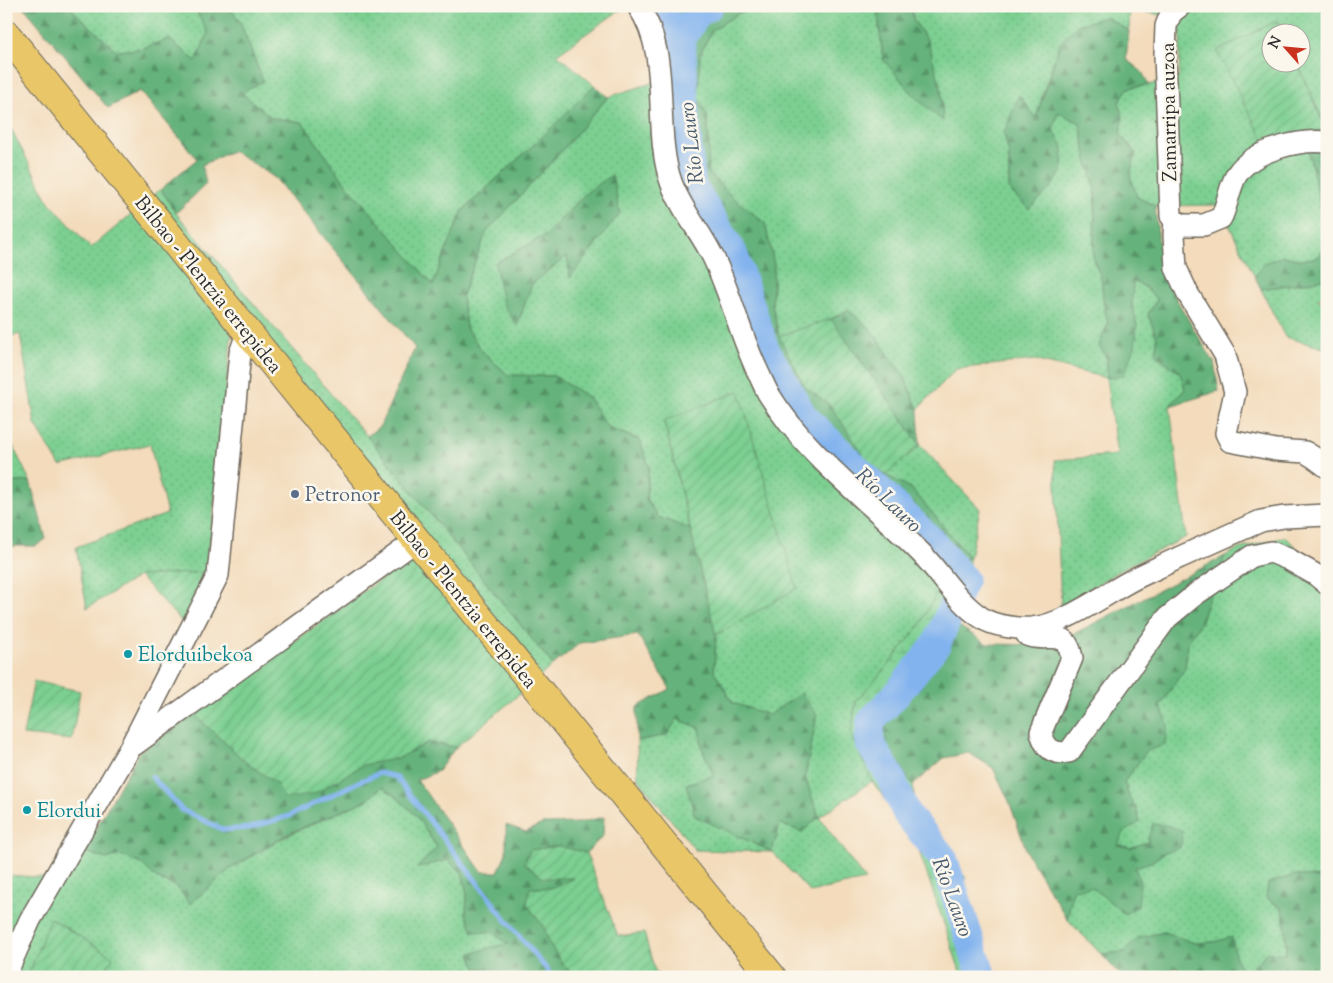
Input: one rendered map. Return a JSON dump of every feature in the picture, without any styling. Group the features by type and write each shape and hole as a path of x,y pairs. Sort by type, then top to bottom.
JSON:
{"main road":[{"name":"Bilbao - Plentzia errepidea","path":"6,34 772,977"}],"street":[{"path":"638,6 654,36 666,162 671,182 678,200 713,257 727,290 746,347 767,392 790,425 819,456 923,555 970,609 984,620 1011,627 1032,637 1059,638 1070,648 1072,658 1041,732 1044,742 1050,749 1061,753 1069,752 1167,618 1196,594 1252,556 1271,552 1288,559 1316,575 1327,584"},
{"name":"Zamarripa auzoa","path":"1180,6 1171,13 1166,26 1165,56 1169,192 1171,216 1175,221 1176,268 1188,294 1225,355 1235,392 1226,433 1230,441 1276,450 1305,452 1327,468"},
{"path":"1175,221 1182,225 1204,225 1221,218 1237,175 1246,163 1259,155 1301,143 1327,142"},
{"path":"6,974 30,920 130,748 218,576 240,353 248,331"},
{"path":"1011,627 1033,628 1058,622 1135,578 1261,521 1327,515"},
{"path":"130,748 416,540"}],"green space":[{"path":"23,6 68,6 117,51 140,49 169,39 196,61 208,33 194,6 229,6 240,22 263,81 242,93 272,118 302,122 343,180 433,285 463,210 539,140 594,85 608,97 486,233 462,295 466,328 483,352 508,375 554,376 588,397 608,428 640,440 649,467 646,499 658,517 690,529 716,635 714,671 733,703 769,715 801,693 817,715 805,777 819,817 802,832 780,824 772,852 695,816 686,784 714,775 702,748 700,728 677,719 667,735 637,741 637,707 670,689 638,635 580,643 553,665 367,436 380,426 415,348 275,178 232,151 202,165 206,184 176,213 161,189 197,159 140,91 108,108"},
{"path":"68,6 194,6 208,33 196,62 169,39 140,49 117,51"},
{"path":"229,6 626,6 557,54 594,85 539,140 463,210 433,286 343,180 302,122 272,118 241,93 263,81 240,22"},
{"path":"651,6 761,6 739,13 712,30 700,54 698,98 707,115 709,140 708,172 732,197 765,223 774,264 772,304 779,336 805,387 830,405 867,460 885,475 912,489 970,558 943,569 813,438 782,399 757,352 710,230 680,181 667,51"},
{"path":"761,6 877,6 883,60 928,42 914,21 911,6 1327,6 1327,129 1301,72 1310,72 1310,22 1260,22 1260,30 1217,51 1305,133 1327,239 1318,257 1302,260 1284,256 1264,263 1255,277 1219,205 1155,206 1137,197 1130,175 1136,153 1120,134 1123,118 1119,102 1128,88 1179,77 1181,19 1130,9 1129,31 1106,17 1060,43 1036,119 1020,96 1004,133 1009,154 1009,190 1063,147 1053,130 1058,112 1080,123 1087,159 1096,190 1093,259 1101,277 1108,323 1099,345 1107,359 1107,377 1137,326 1132,303 1133,281 1145,287 1157,300 1148,314 1157,338 1156,355 1180,373 1185,389 1170,406 1186,537 1122,569 1061,607 1055,460 1117,455 1106,378 1034,360 956,369 918,409 904,376 848,310 831,319 779,336 772,304 774,264 732,197 708,172 709,140 707,115 698,98 700,54 712,30 739,13"},
{"path":"877,6 911,6 914,21 928,42 941,88 943,121 916,98 883,59"},
{"path":"1106,17 1129,31 1126,59 1142,72 1149,85 1128,88 1119,102 1123,118 1120,134 1136,153 1130,175 1137,197 1155,206 1162,274 1214,362 1219,391 1170,406 1185,389 1180,373 1156,355 1157,338 1148,314 1157,300 1145,287 1133,281 1132,303 1137,326 1135,347 1123,376 1107,378 1107,359 1099,345 1108,323 1101,277 1093,259 1096,190 1087,160 1080,123 1058,112 1053,130 1063,147 1062,171 1050,189 1029,209 1009,190 1009,154 1004,133 1019,95 1036,118 1060,43 1077,25"},
{"path":"1260,29 1260,72 1301,72 1326,129 1264,141 1217,51"},
{"path":"670,77 676,153 782,399 931,513 912,489 885,475 920,445 980,509 956,624 937,593 920,625 885,669 856,701 851,735 872,781 819,817 805,777 817,715 769,715 733,703 714,671 716,635 797,588 664,421 690,529 658,517 646,499 649,467 640,440 608,428 588,397 554,376 508,375 483,352 466,328 462,295 486,233 608,97","holes":["587,192 620,213 570,277 568,255 532,284 517,325 495,263 546,235"]},
{"path":"6,119 49,202 91,248 161,189 176,213 367,436 553,665 527,688 232,330 207,572 139,576 87,608 76,547 167,514 150,444 60,466 35,424 20,334 6,337 6,233 8,213 6,206"},
{"path":"1327,129 1327,239 1305,133"},
{"path":"612,175 620,213 570,278 567,256 532,284 517,326 503,304 495,263 546,235 587,192"},
{"path":"1327,242 1327,278 1261,289 1255,277 1264,263 1284,256 1301,260 1318,257"},
{"path":"1327,278 1327,294 1317,299 1327,305 1327,349 1285,337 1261,289"},
{"path":"848,310 869,327 904,376 918,409 920,445 831,319"},
{"path":"831,319 920,445 885,475 867,460 830,405 805,387 779,336"},
{"path":"739,391 797,588 716,635 664,421"},
{"path":"6,434 30,481 7,483 6,485"},
{"path":"30,481 46,539 36,546 6,548 6,485 7,483"},
{"path":"1285,537 1327,575 1327,879 1295,875 1282,908 1286,932 1286,954 1257,962 1245,977 1236,959 1231,938 1214,942 1194,943 1164,932 1138,938 1124,952 1101,954 1067,919 1073,889 1092,887 1125,914 1140,883 1134,867 1151,862 1165,852 1180,847 1153,824 1147,842 1130,848 1118,844 1136,807 1130,799 1124,782 1168,724 1160,706 1185,668 1188,642 1200,623 1225,556 1238,549"},
{"path":"414,555 527,688 456,747 428,742 399,758 363,765 314,794 285,799 276,783 247,763 194,714"},
{"path":"1225,556 1200,623 1188,642 1185,668 1160,706 1168,724 1165,744 1146,752 1124,782 1130,799 1136,807 1140,822 1124,832 1118,844 1130,848 1147,842 1153,824 1170,826 1183,832 1180,848 1165,852 1151,862 1135,867 1140,883 1138,906 1125,914 1092,887 1073,890 1067,919 1028,855 1009,801 993,768 969,753 944,758 913,785 887,749 884,723 921,687 956,624 987,644 1052,645"},
{"path":"207,572 182,622 139,576"},
{"path":"937,592 956,624 921,687 884,723 887,749 913,785 917,815 966,878 958,884 989,977 962,977 916,842 872,781 851,735 856,701 885,669 920,625"},
{"path":"34,681 80,691 72,740 23,735"},
{"path":"194,714 247,763 276,783 314,794 363,765 399,758 428,742 456,747 438,771 417,780 482,872 498,872 506,853 506,825 526,832 542,824 577,823 604,817 603,836 586,853 559,846 531,850 576,878 551,888 530,888 527,904 545,929 549,943 574,977 501,977 496,969 476,968 470,954 509,944 491,932 473,932 466,914 467,893 462,872 448,860 417,868 437,847 416,815 382,787 367,800 288,834 230,869 190,904 177,887 156,878 142,864 120,855 106,859 83,851 140,751"},
{"path":"677,718 700,728 702,748 714,776 695,816 772,851 780,824 819,817 865,880 810,892 772,852 695,850 638,779 637,741 667,735"},
{"path":"382,786 416,815 437,847 418,867 448,860 462,872 467,893 466,914 510,945 492,947 497,969 501,977 101,977 112,957 51,918 28,977 6,977 6,875 64,879 83,851 106,859 120,855 142,864 156,878 177,887 190,904 230,869 288,835 367,800"},
{"path":"559,846 586,853 618,936 644,933 655,971 661,977 574,977 561,961 549,943 545,929 527,904 530,888 551,888 574,878 543,878 524,863 531,850"},
{"path":"1295,875 1327,879 1327,940 1324,943 1319,968 1305,977 1190,977 1176,968 1160,975 1160,977 1122,977 1101,954 1124,952 1138,938 1164,932 1194,943 1214,942 1232,937 1236,959 1246,976 1267,952 1286,954 1286,932 1282,908 1266,898 1268,883"},
{"path":"50,918 113,957 101,977 28,977"},
{"path":"1327,940 1327,977 1305,977 1319,968 1324,943"}],"waterway":[{"name":"Río Lauro","path":"657,6 681,40 692,186 733,253 765,349 803,416 929,539 964,580 936,645 895,696 871,721 869,742 889,774 907,814 943,858 982,977"},
{"path":"681,40 697,14 709,6"},
{"path":"152,777 182,810 224,830 249,828 289,816 380,773 396,777 507,921 553,977"}],"place":[{"name":"Petronor","path":"295,494"},
{"name":"Elorduibekoa","path":"128,654"},
{"name":"Elordui","path":"27,810"}]}
